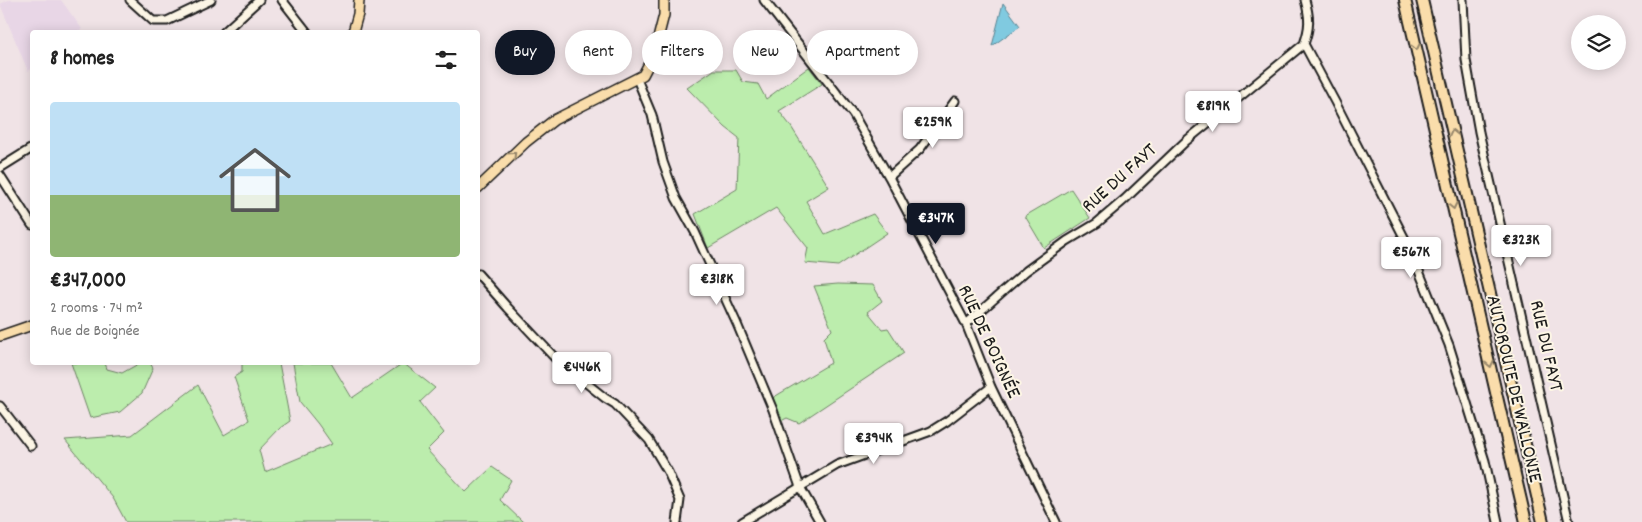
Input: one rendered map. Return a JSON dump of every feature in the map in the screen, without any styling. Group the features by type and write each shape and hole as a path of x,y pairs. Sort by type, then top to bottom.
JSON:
{"highway":[{"name":"AUTOROUTE DE WALLONIE","path":"1406,0 1526,522"},
{"name":"AUTOROUTE DE WALLONIE","path":"1422,0 1543,522"}],"main road":[{"path":"354,30 358,14 359,0"},
{"path":"480,186 526,142 554,120 643,76 654,54 664,15 664,0"},
{"path":"0,336 30,326"}],"street":[{"path":"130,0 153,21 167,21 211,0"},
{"path":"226,30 259,0"},
{"path":"282,0 305,30"},
{"name":"RUE DE BOIGNÉE","path":"764,0 853,114 889,177 966,324 991,386 1056,522"},
{"path":"1305,0 1309,16 1308,32 1304,44 1410,249 1421,275 1449,345 1485,460 1498,522"},
{"name":"RUE DU FAYT","path":"1463,0 1466,60 1479,132 1569,522"},
{"name":"RUE DU FAYT","path":"966,324 1026,271 1067,241 1097,223 1186,141 1304,44"},
{"path":"637,79 652,115 663,162 676,198 695,232 737,324 773,410 800,487 820,522"},
{"path":"889,177 920,149 955,101"},
{"path":"0,168 30,149"},
{"path":"0,175 30,221"},
{"path":"480,276 549,352 615,404 649,440 668,472 680,500 676,522"},
{"path":"742,522 837,466 931,431 947,421 991,386"},
{"path":"0,406 31,446"}],"shaded area":[{"path":"9,0 61,0 82,29 30,30 30,70 28,71 0,4"}],"green space":[{"path":"807,68 807,75 815,75 822,84 779,111 829,187 806,201 825,234 873,214 887,233 838,266 805,263 808,248 776,208 708,248 695,214 737,189 739,138 725,127 687,88 706,75 723,75 723,70 733,70 733,75 739,75 743,82 758,84 766,99"},
{"path":"1071,189 1090,218 1044,248 1025,216"},
{"path":"838,284 873,285 882,301 868,312 882,329 888,328 904,353 799,423 787,418 781,421 769,400 831,363 824,338 832,330 814,286"},
{"path":"72,365 106,365 107,369 122,373 136,365 151,365 153,368 142,393 120,412 90,418"},
{"path":"242,365 279,365 290,421 280,428 259,450 265,472 332,444 300,402 293,365 332,365 352,398 400,365 406,365 435,388 420,402 444,433 427,450 466,492 492,467 511,480 500,500 523,522 126,522 113,498 65,440 132,435 198,385 224,435 249,420 234,377 242,372"}],"water":[{"path":"1003,3 1020,26 992,46"}]}
